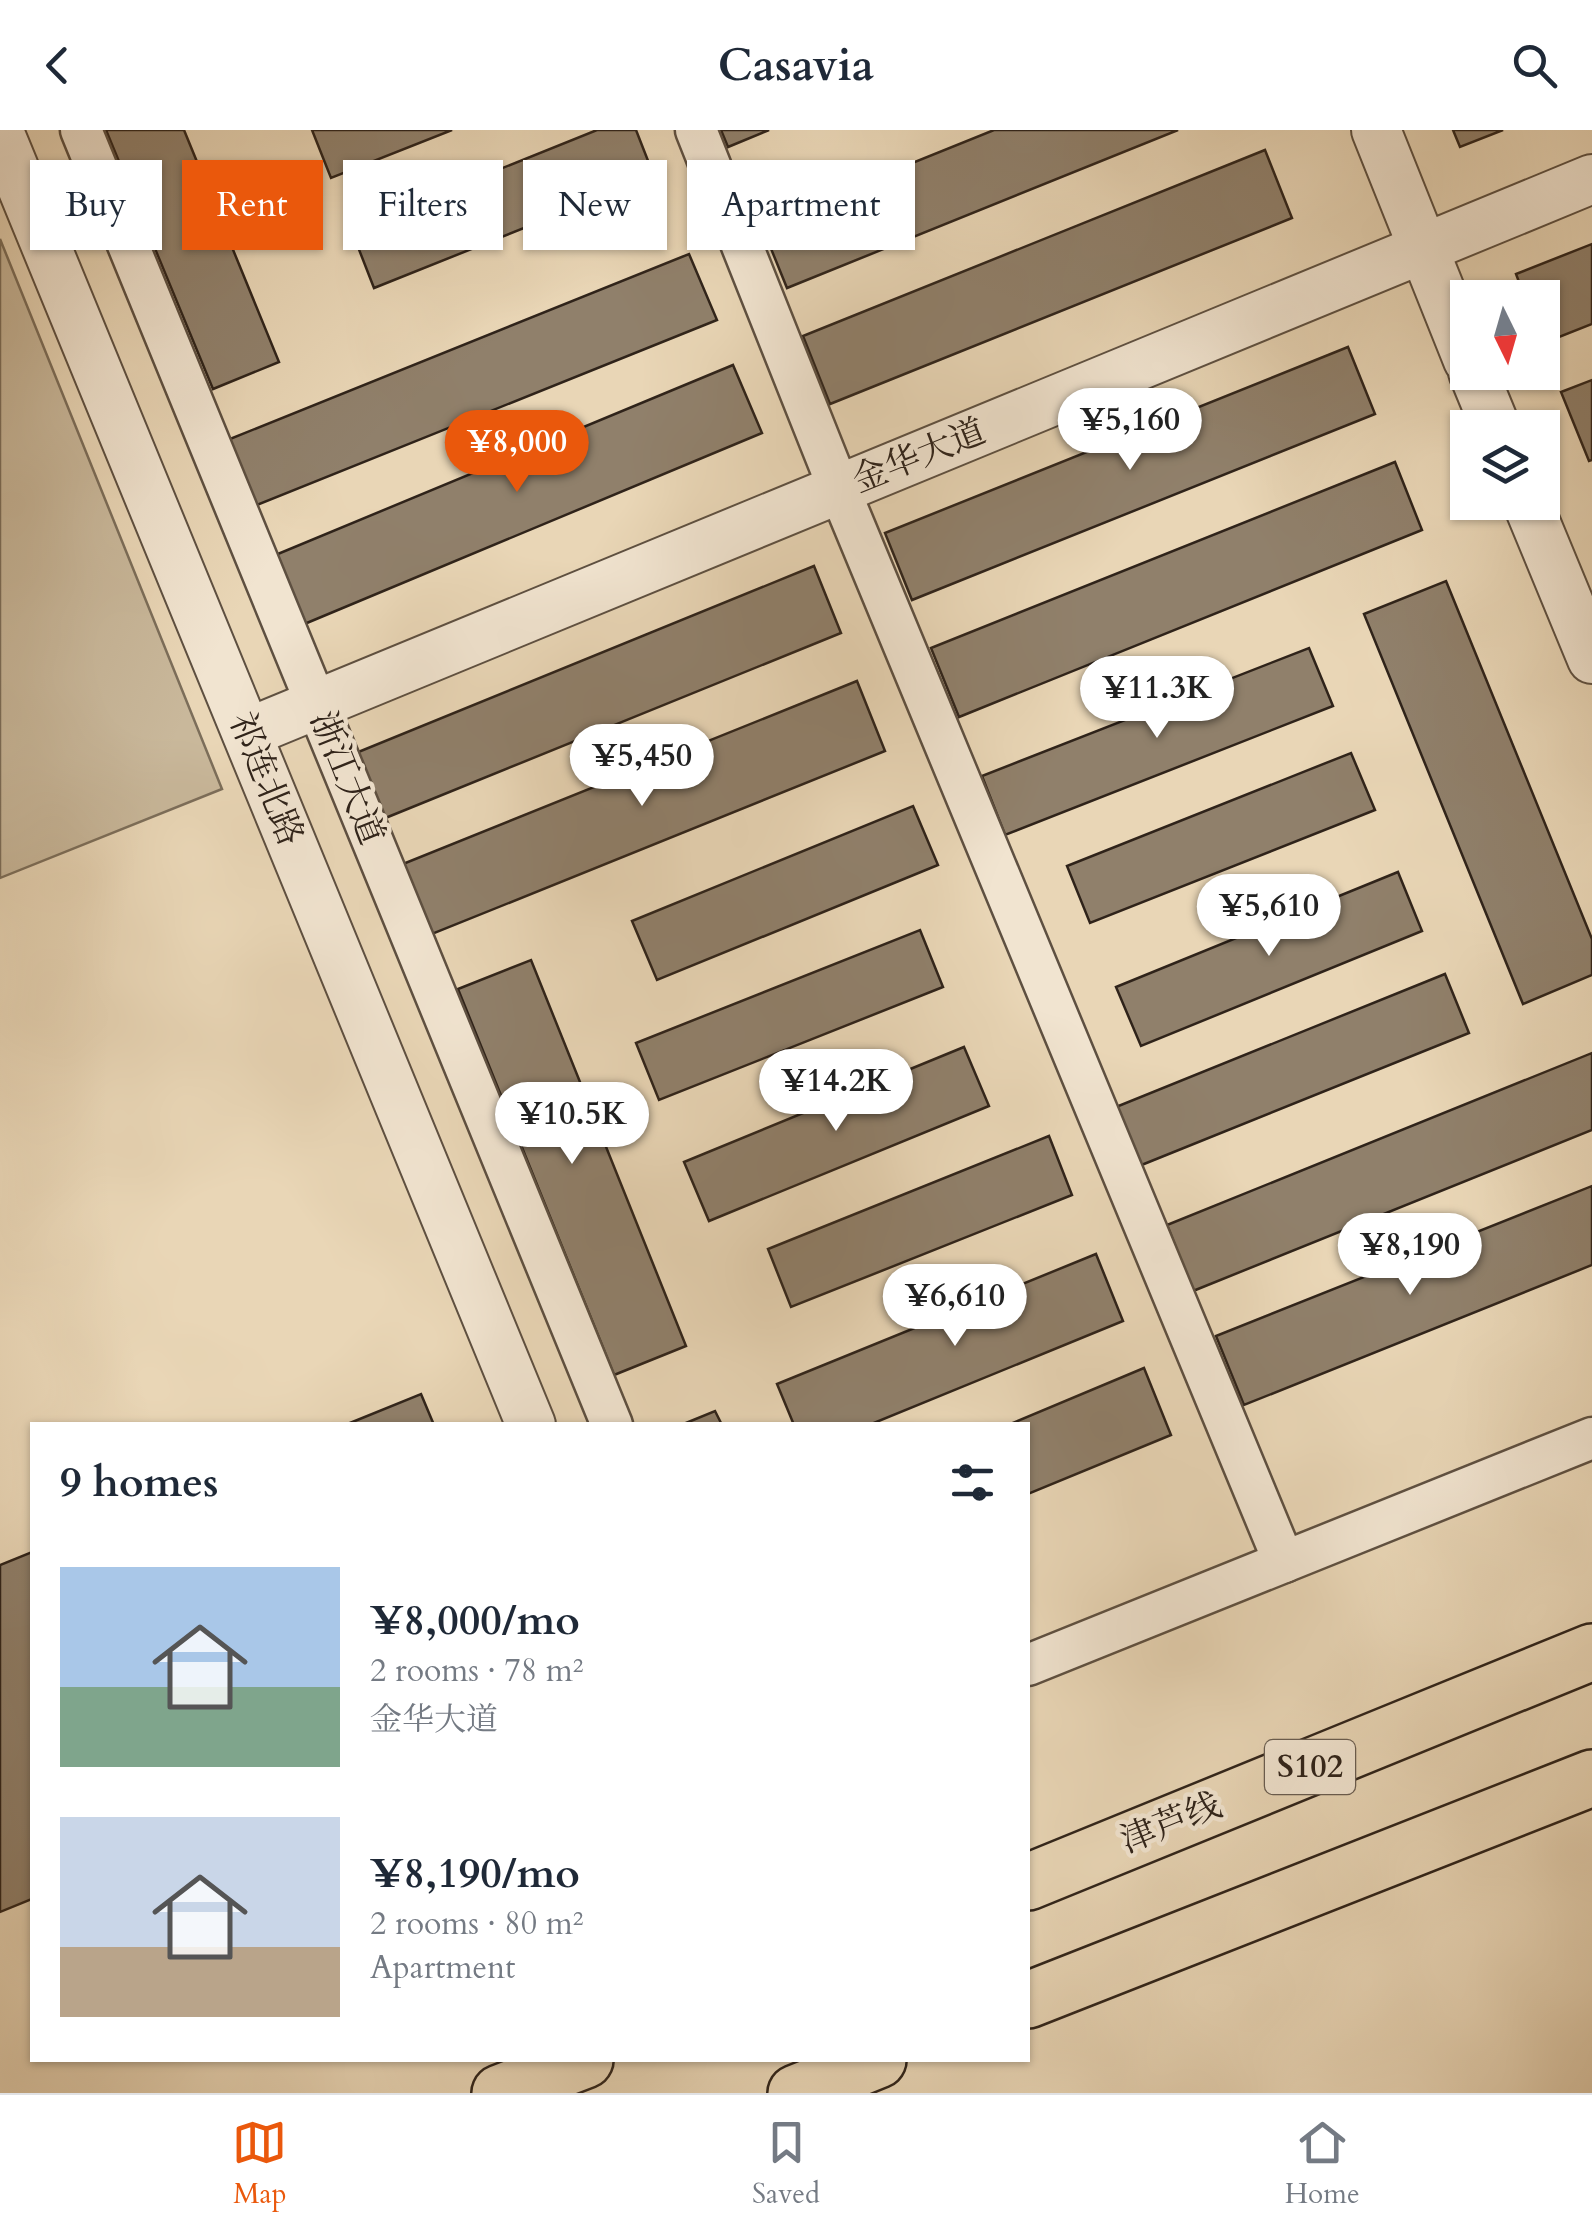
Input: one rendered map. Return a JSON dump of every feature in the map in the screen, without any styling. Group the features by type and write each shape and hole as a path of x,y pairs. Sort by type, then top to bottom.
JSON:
{"highway":[{"name":"津芦线","path":"1030,1881 1592,1652"},
{"path":"1030,1999 1592,1778"},
{"path":"500,2093 580,2062"},
{"path":"796,2093 873,2062"}],"street":[{"name":"浙江大道","path":"81,130 611,1422"},
{"path":"696,130 839,489 1284,1562"},
{"path":"1376,130 1450,317"},
{"name":"祁连北路","path":"0,134 530,1422"},
{"name":"金华大道","path":"246,733 1592,179"},
{"path":"1534,520 1592,659"},
{"path":"1030,1664 1592,1438"}],"shaded area":[{"path":"0,239 222,789 0,878"}],"building":[{"path":"106,130 184,130 196,160 182,160 182,250 233,250 279,362 213,389 156,250 162,250 162,160 118,160"},
{"path":"312,130 452,130 376,160 343,160 343,173 331,178"},
{"path":"597,130 636,130 648,160 523,160 523,228 503,236 503,168"},
{"path":"721,130 769,130 728,147"},
{"path":"994,130 1178,130 915,236 915,162"},
{"path":"1453,130 1503,130 1460,147"},
{"path":"1265,150 1292,218 830,404 803,336"},
{"path":"1592,244 1592,324 1560,337 1560,280 1518,280 1516,274"},
{"path":"359,250 469,250 374,288"},
{"path":"772,250 881,250 787,288"},
{"path":"689,254 717,320 252,507 225,441"},
{"path":"1348,347 1375,414 912,600 885,533"},
{"path":"733,365 762,433 302,625 273,556"},
{"path":"1592,380 1592,460 1589,461 1561,392"},
{"path":"1395,462 1422,530 959,717 931,648"},
{"path":"814,566 841,633 378,821 351,755"},
{"path":"1446,581 1592,939 1592,975 1523,1004 1364,614"},
{"path":"1309,648 1333,706 1005,835 982,776"},
{"path":"857,681 885,751 427,936 398,866"},
{"path":"1351,753 1375,810 1090,923 1067,866"},
{"path":"913,806 938,865 657,980 632,921"},
{"path":"1398,872 1422,931 1141,1046 1116,987"},
{"path":"920,930 943,987 659,1100 636,1043"},
{"path":"531,960 686,1346 614,1375 458,989"},
{"path":"1445,974 1469,1033 1139,1166 1116,1107"},
{"path":"964,1047 989,1106 709,1221 684,1162"},
{"path":"1592,1053 1592,1130 1193,1291 1167,1225"},
{"path":"1049,1136 1072,1195 791,1307 768,1249"},
{"path":"1592,1186 1592,1265 1244,1405 1216,1336"},
{"path":"1096,1254 1123,1321 876,1422 793,1422 777,1384"},
{"path":"1144,1368 1171,1435 1030,1493 1030,1422 1015,1422"},
{"path":"421,1394 433,1422 352,1422"},
{"path":"715,1411 720,1422 688,1422"},
{"path":"30,1553 30,1900 0,1912 0,1565"}]}
